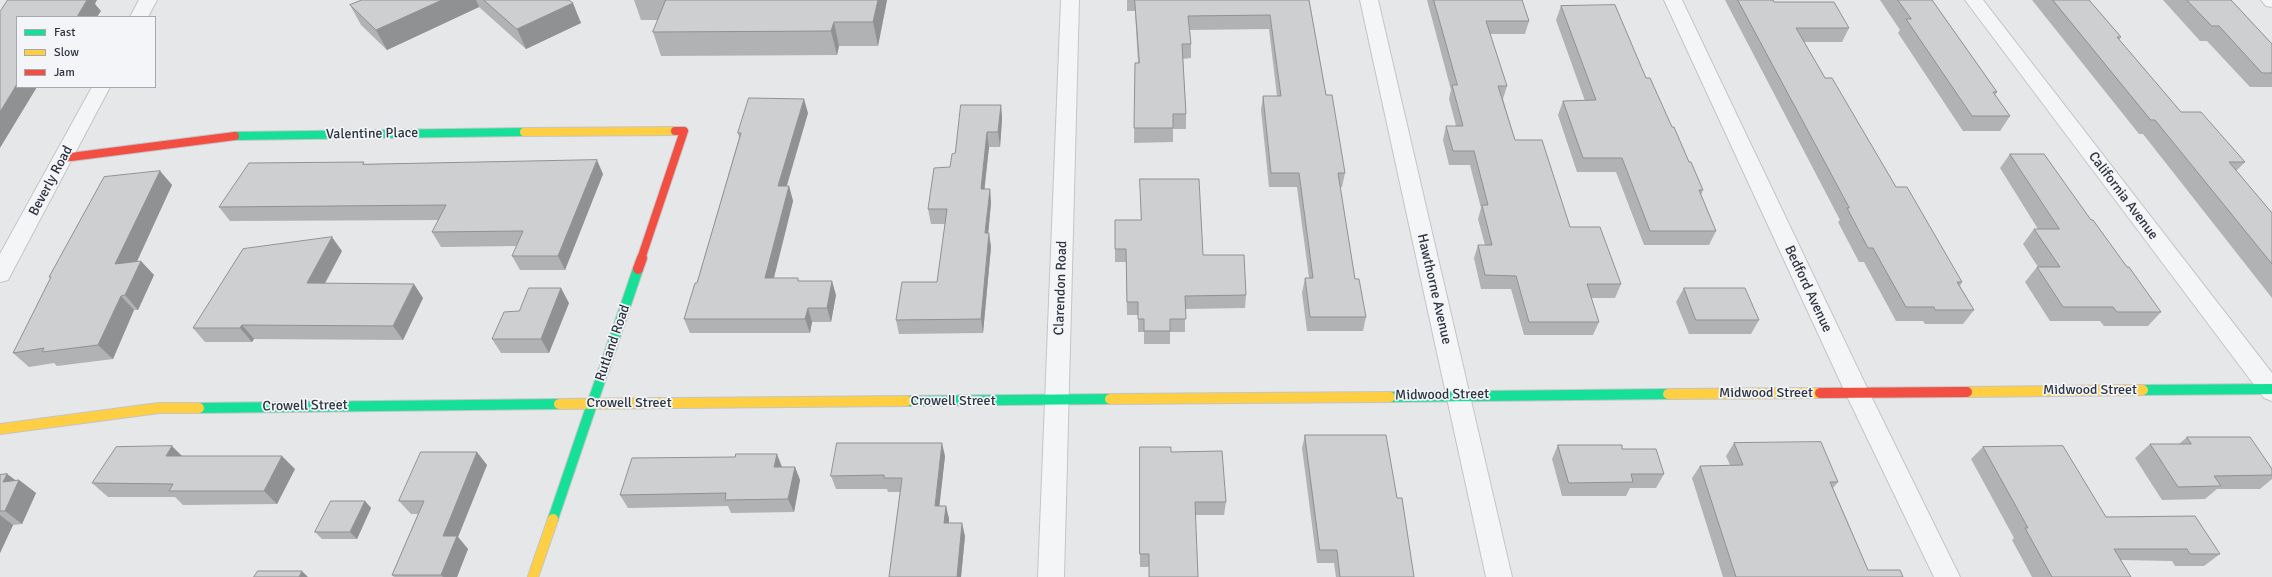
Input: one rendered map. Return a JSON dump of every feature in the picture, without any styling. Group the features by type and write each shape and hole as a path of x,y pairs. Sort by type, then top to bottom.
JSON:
{"street":[{"path":"140,16 148,0"},
{"name":"Clarendon Road","path":"1052,577 1070,0"},
{"name":"Hawthorne Avenue","path":"1369,0 1499,577"},
{"name":"Bedford Avenue","path":"1673,0 1857,392 1947,577"},
{"name":"California Avenue","path":"1974,0 2271,389"},
{"name":"Beverly Road","path":"0,274 100,88"},
{"name":"Valentine Place","path":"63,158 244,135 684,131"},
{"name":"Rutland Road","path":"533,577 679,150 684,131"},
{"name":"Midwood Street","path":"1260,397 2271,389"},
{"name":"Crowell Street","path":"0,429 159,408 1260,397"}],"building":[{"path":"8,0 87,0 78,16 16,16 16,86 0,112 0,12"},
{"path":"362,0 442,0 376,30 350,5"},
{"path":"484,0 569,0 573,3 517,29"},
{"path":"666,0 878,0 873,22 834,22 831,31 653,32"},
{"path":"1135,0 1309,0 1326,95 1332,95 1345,173 1338,173 1355,279 1359,279 1366,317 1310,317 1305,278 1313,278 1299,173 1271,173 1263,96 1281,96 1270,15 1188,16 1191,44 1182,44 1186,114 1173,114 1173,128 1134,128 1135,63 1139,63"},
{"path":"1434,0 1522,0 1529,21 1486,21 1507,86 1498,86 1515,140 1542,140 1570,227 1600,227 1621,284 1587,284 1599,322 1529,322 1516,276 1485,275 1478,245 1492,245 1482,205 1488,205 1474,151 1453,151 1446,126 1463,126 1452,85 1457,85"},
{"path":"1738,0 1773,0 1774,2 1834,2 1849,28 1796,28 1825,78 1832,78 1896,187 1907,187 1962,282 1957,282 1974,310 1935,310 1934,307 1906,307 1873,248 1868,248 1847,208 1849,208"},
{"path":"1898,0 1932,0 1997,92 1993,92 2010,116 1972,116 1906,19 1911,19"},
{"path":"2053,0 2089,0 2121,37 2117,37 2181,112 2201,112 2245,162 2229,162 2272,213 2272,264 2155,120 2151,120"},
{"path":"2187,0 2231,0 2272,44 2272,73 2262,73 2219,26 2212,26"},
{"path":"1615,5 1646,78 1650,78 1689,162 1691,162 1703,190 1699,190 1716,231 1650,231 1622,158 1583,158 1563,101 1596,100 1561,6"},
{"path":"749,98 804,99 778,186 789,186 765,278 798,278 798,281 832,281 827,308 808,308 805,319 684,319 695,283 697,283 741,133 738,133"},
{"path":"961,105 1001,105 998,132 987,132 981,189 990,189 985,233 989,233 981,319 896,320 902,282 937,282 947,209 928,209 934,168 950,167 952,154 955,153"},
{"path":"2010,154 2044,154 2091,220 2093,220 2127,267 2129,267 2161,312 2117,312 2113,307 2063,307 2037,267 2060,267 2034,229 2059,229"},
{"path":"597,160 558,256 512,256 523,231 432,232 446,205 219,207 249,163 364,162 363,164"},
{"path":"160,171 115,264 141,261 125,295 121,296 98,345 42,352 44,348 13,353 51,277 49,277 104,177"},
{"path":"1140,179 1199,179 1203,255 1244,255 1246,295 1185,296 1186,319 1170,319 1170,331 1144,331 1144,319 1138,319 1138,302 1127,302 1126,249 1115,249 1115,220 1141,220"},
{"path":"332,237 307,283 414,284 393,326 242,325 240,328 193,328 243,249"},
{"path":"529,288 561,288 541,339 492,339 504,312 519,311"},
{"path":"1684,288 1745,288 1759,320 1696,320"},
{"path":"1305,435 1386,435 1397,498 1402,498 1414,577 1340,577 1337,550 1320,550"},
{"path":"2187,437 2250,437 2272,469 2272,475 2214,476 2221,486 2178,487 2150,444 2191,444"},
{"path":"1821,442 1838,482 1830,482 1868,570 1900,570 1903,577 1736,577 1700,466 1743,465 1734,443"},
{"path":"837,443 942,443 935,506 946,506 944,523 962,523 957,577 889,577 902,478 884,478 884,475 831,476"},
{"path":"1558,445 1622,445 1622,449 1656,449 1664,474 1631,474 1633,482 1569,483"},
{"path":"172,446 166,456 282,456 264,491 169,491 173,484 92,483 116,447"},
{"path":"2063,446 2106,517 2195,516 2220,554 2190,554 2187,549 2114,549 2131,577 2052,577 2025,528 2028,528 1983,447"},
{"path":"1140,447 1171,447 1171,452 1222,451 1226,502 1195,502 1198,577 1149,577 1149,554 1140,554"},
{"path":"421,452 477,452 443,536 457,536 441,575 392,575 424,501 399,501"},
{"path":"736,454 777,454 774,467 795,467 788,499 725,500 726,493 620,495 632,458 735,457"},
{"path":"7,474 3,482 19,480 5,511 0,511 0,475"},
{"path":"331,501 365,501 350,532 315,532"},
{"path":"258,571 302,571 299,577 254,577"}],"traffic: fast":[{"path":"235,136 524,132"},
{"path":"553,519 638,269"},
{"path":"2143,390 2272,389"},
{"path":"1390,397 1668,394"},
{"path":"907,401 1110,399"},
{"path":"199,408 559,404"}],"traffic: slow":[{"path":"524,132 675,131"},
{"path":"1967,392 2143,390"},
{"path":"1668,394 1820,393"},
{"path":"1110,399 1390,397"},
{"path":"559,404 907,401"},
{"path":"0,429 159,408 199,408"},
{"path":"533,577 553,519"}],"traffic: jam":[{"path":"638,269 684,131 675,131"},
{"path":"63,158 235,136"},
{"path":"1820,393 1967,392"}]}
